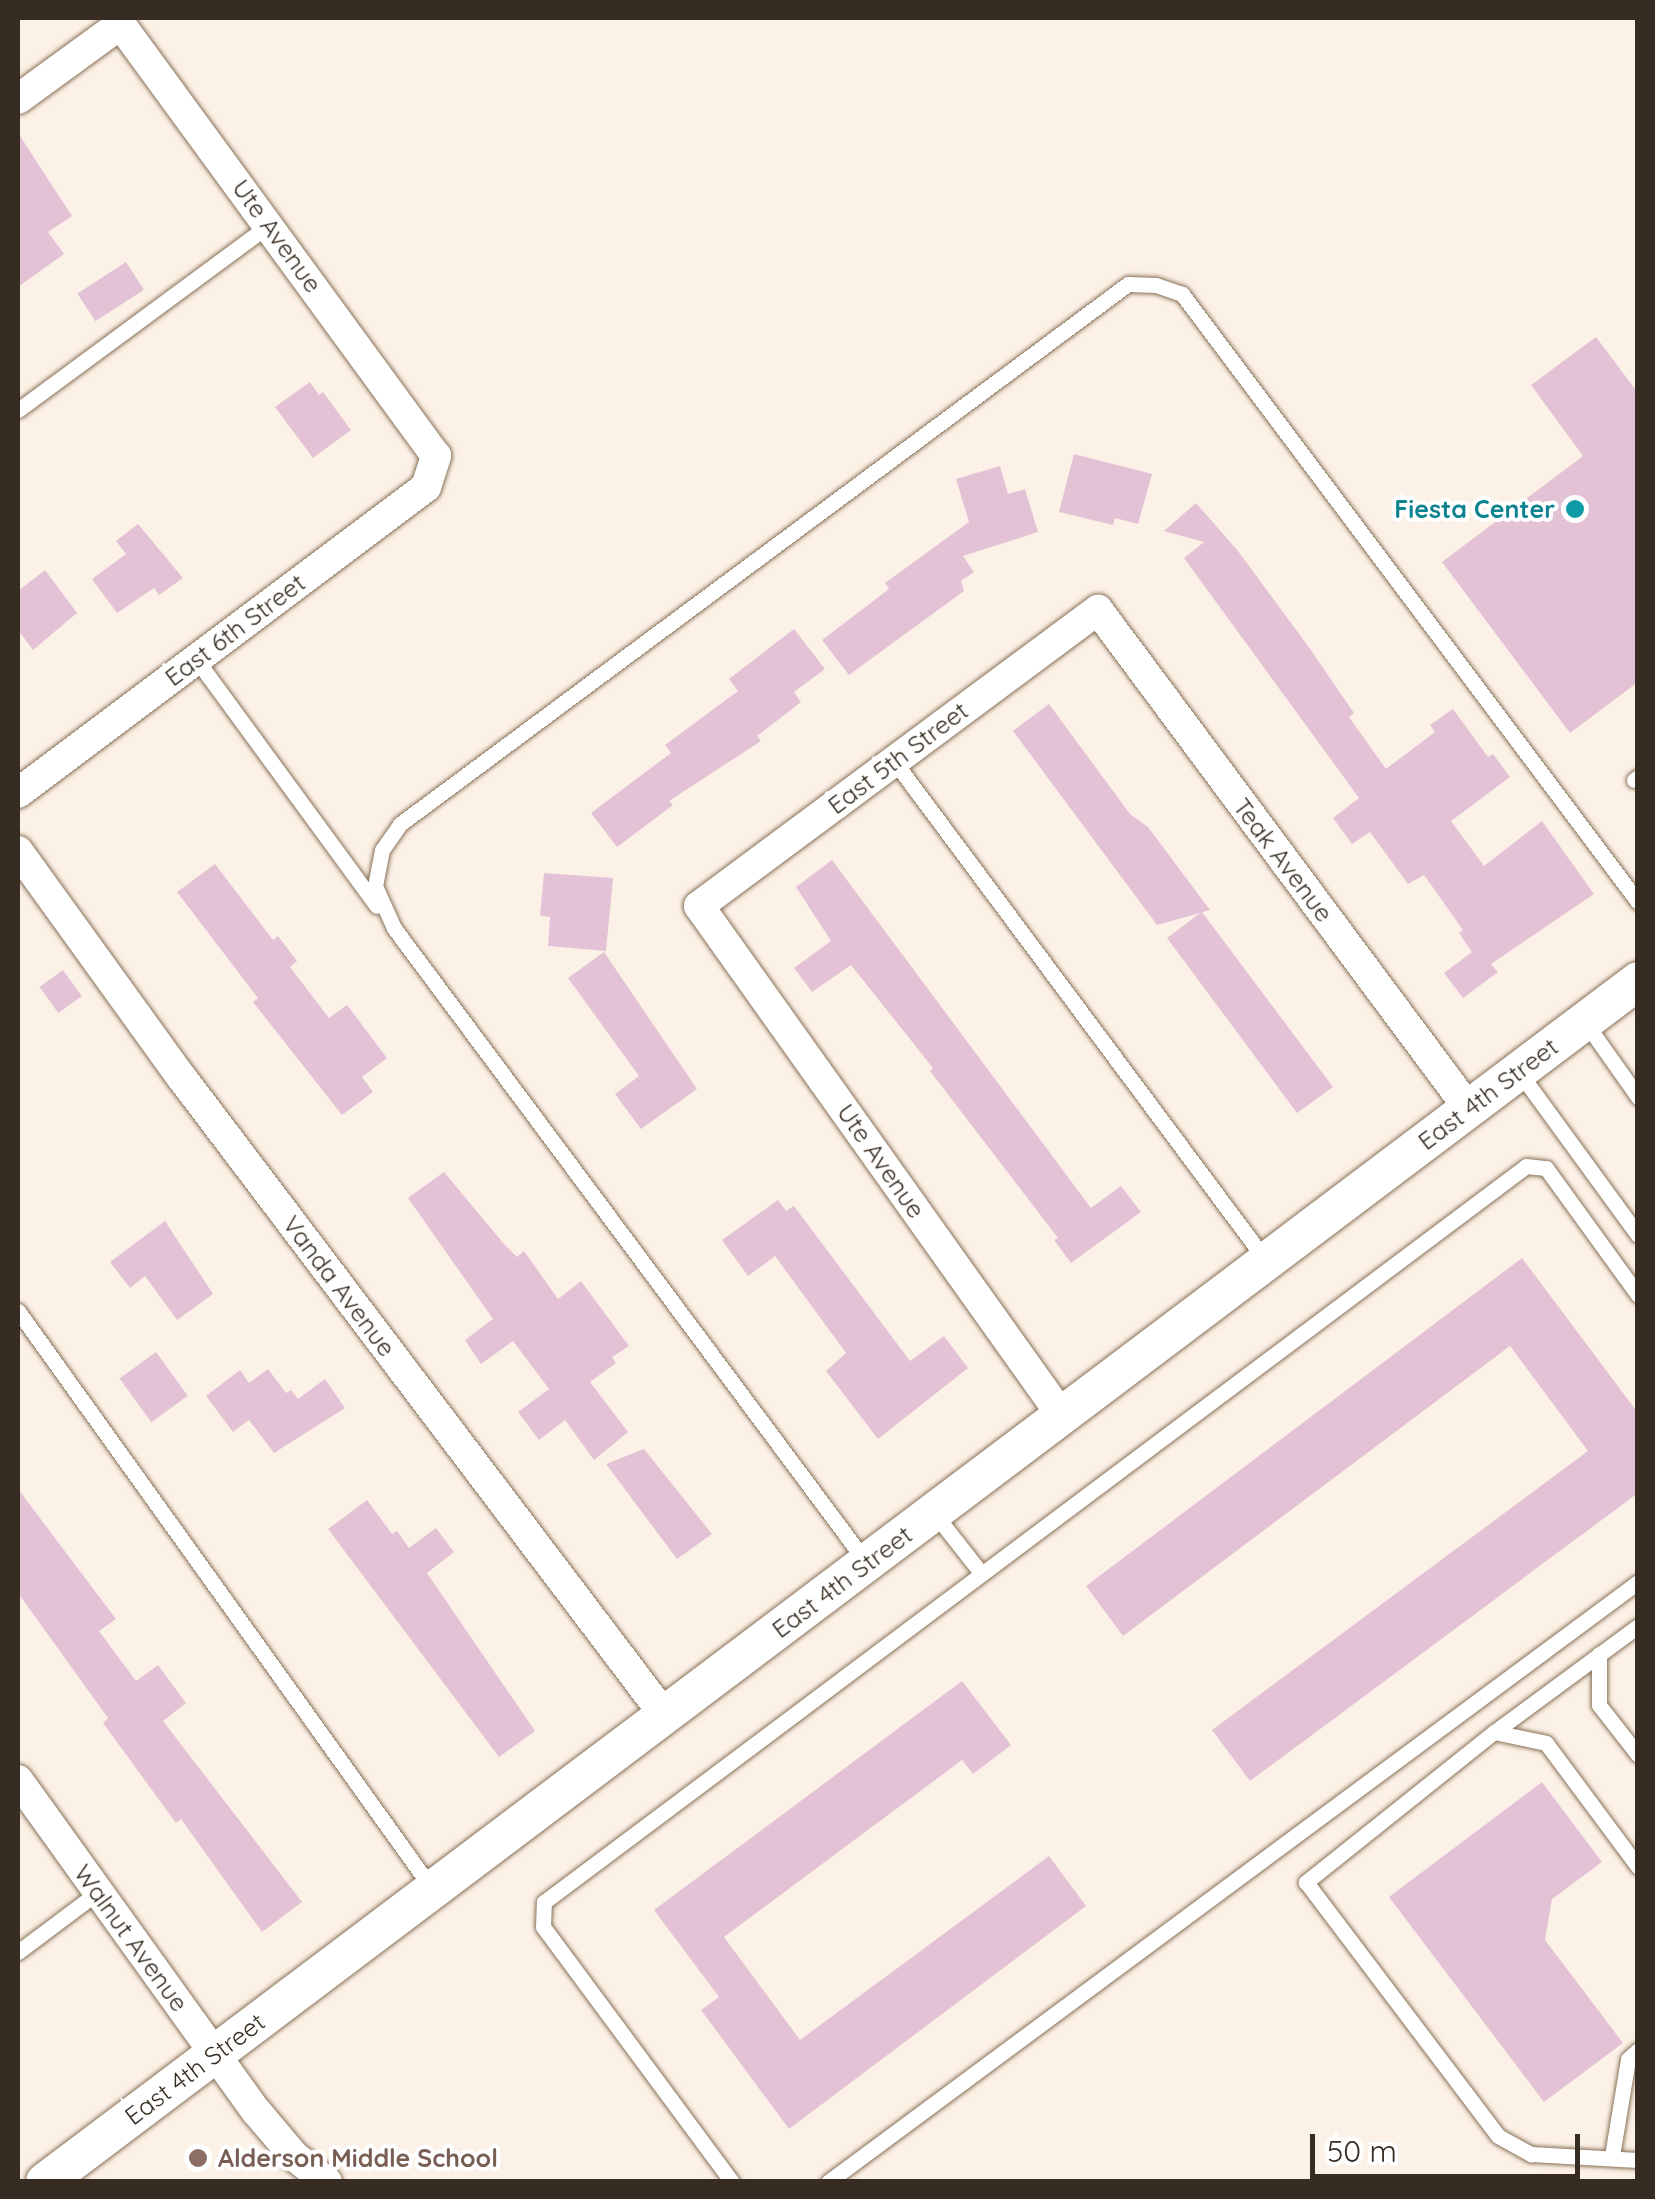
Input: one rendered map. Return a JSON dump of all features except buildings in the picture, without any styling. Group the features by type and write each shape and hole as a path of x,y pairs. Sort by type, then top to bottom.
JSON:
{"street":[{"path":"18,99 118,21"},
{"name":"Ute Avenue","path":"118,21 436,456"},
{"name":"East 6th Street","path":"18,793 426,487 436,456"},
{"name":"East 5th Street","path":"699,906 1098,610"},
{"name":"Teak Avenue","path":"1098,610 1469,1109"},
{"name":"Vanda Avenue","path":"18,851 182,1078 665,1716"},
{"name":"Ute Avenue","path":"699,906 1062,1416"},
{"name":"East 4th Street","path":"45,2182 1638,982"},
{"name":"Walnut Avenue","path":"18,1780 277,2138 327,2182"}],"lane":[{"path":"18,410 270,224"},
{"path":"394,928 375,886 382,850 400,824 1128,284 1182,294 1638,902"},
{"path":"196,659 867,1563"},
{"path":"894,762 1267,1262"},
{"path":"1584,1022 1638,1097"},
{"path":"1518,1072 1638,1234"},
{"path":"732,2182 543,1927 544,1902 1526,1166 1546,1168 1638,1295"},
{"path":"18,1311 434,1890"},
{"path":"934,1513 981,1573"},
{"path":"828,2182 1638,1582"},
{"path":"1638,1626 1494,1732 1306,1882 1498,2136 1531,2154 1638,2160"},
{"path":"1600,1654 1600,1705 1638,1755"},
{"path":"1494,1732 1546,1743 1638,1866"},
{"path":"18,1952 98,1892"},
{"path":"1612,2156 1628,2060 1638,2050"}],"place":[{"name":"Fiesta Center","path":"1575,509"},
{"name":"Alderson Middle School","path":"198,2158"}]}
